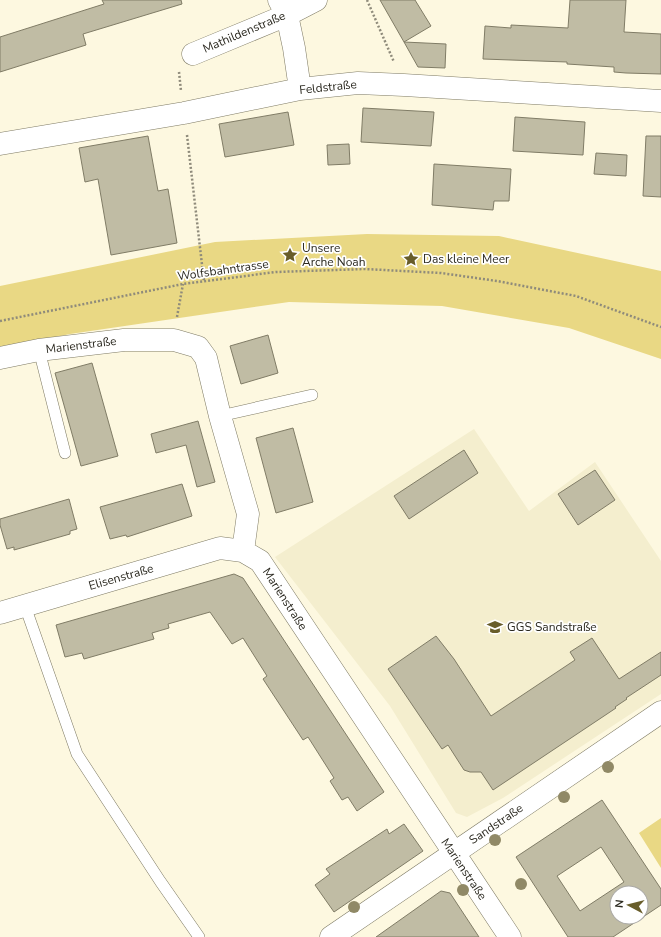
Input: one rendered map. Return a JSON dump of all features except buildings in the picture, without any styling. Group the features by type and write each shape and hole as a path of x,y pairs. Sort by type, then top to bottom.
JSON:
{"street":[{"name":"Mathildenstraße","path":"192,54 283,7 316,0"},
{"path":"283,7 294,48 300,89"},
{"name":"Feldstraße","path":"0,144 184,113 300,89 358,83 661,101"},
{"name":"Marienstraße","path":"0,358 39,350 124,340 174,340 198,347 206,358 220,416 248,514 243,551 260,561 510,937"},
{"name":"Elisenstraße","path":"0,613 220,548 243,551"},
{"name":"Sandstraße","path":"331,937 661,712"}],"lane":[{"path":"39,350 65,453"},
{"path":"220,416 312,395"},
{"path":"25,606 77,754 160,881 199,937"}],"path":[{"path":"367,0 404,85"},
{"path":"192,54 178,59 204,282"},
{"name":"Wolfsbahntrasse","path":"0,321 183,284 284,272 365,269 441,273 497,281 576,296 661,327"},
{"path":"174,340 183,284"}],"shaded area":[{"path":"367,234 499,236 661,271 661,359 569,328 442,306 289,302 70,334 0,349 0,286 215,242"},
{"name":"GGS Sandstraße","path":"474,429 529,511 595,462 661,561 661,694 503,798 467,817 456,813 390,706 275,557"},
{"path":"661,818 661,868 639,833"}],"place":[{"name":"Unsere Arche Noah","path":"290,255"},
{"name":"Das kleine Meer","path":"411,259"},
{"name":"GGS Sandstraße","path":"495,627"}]}
